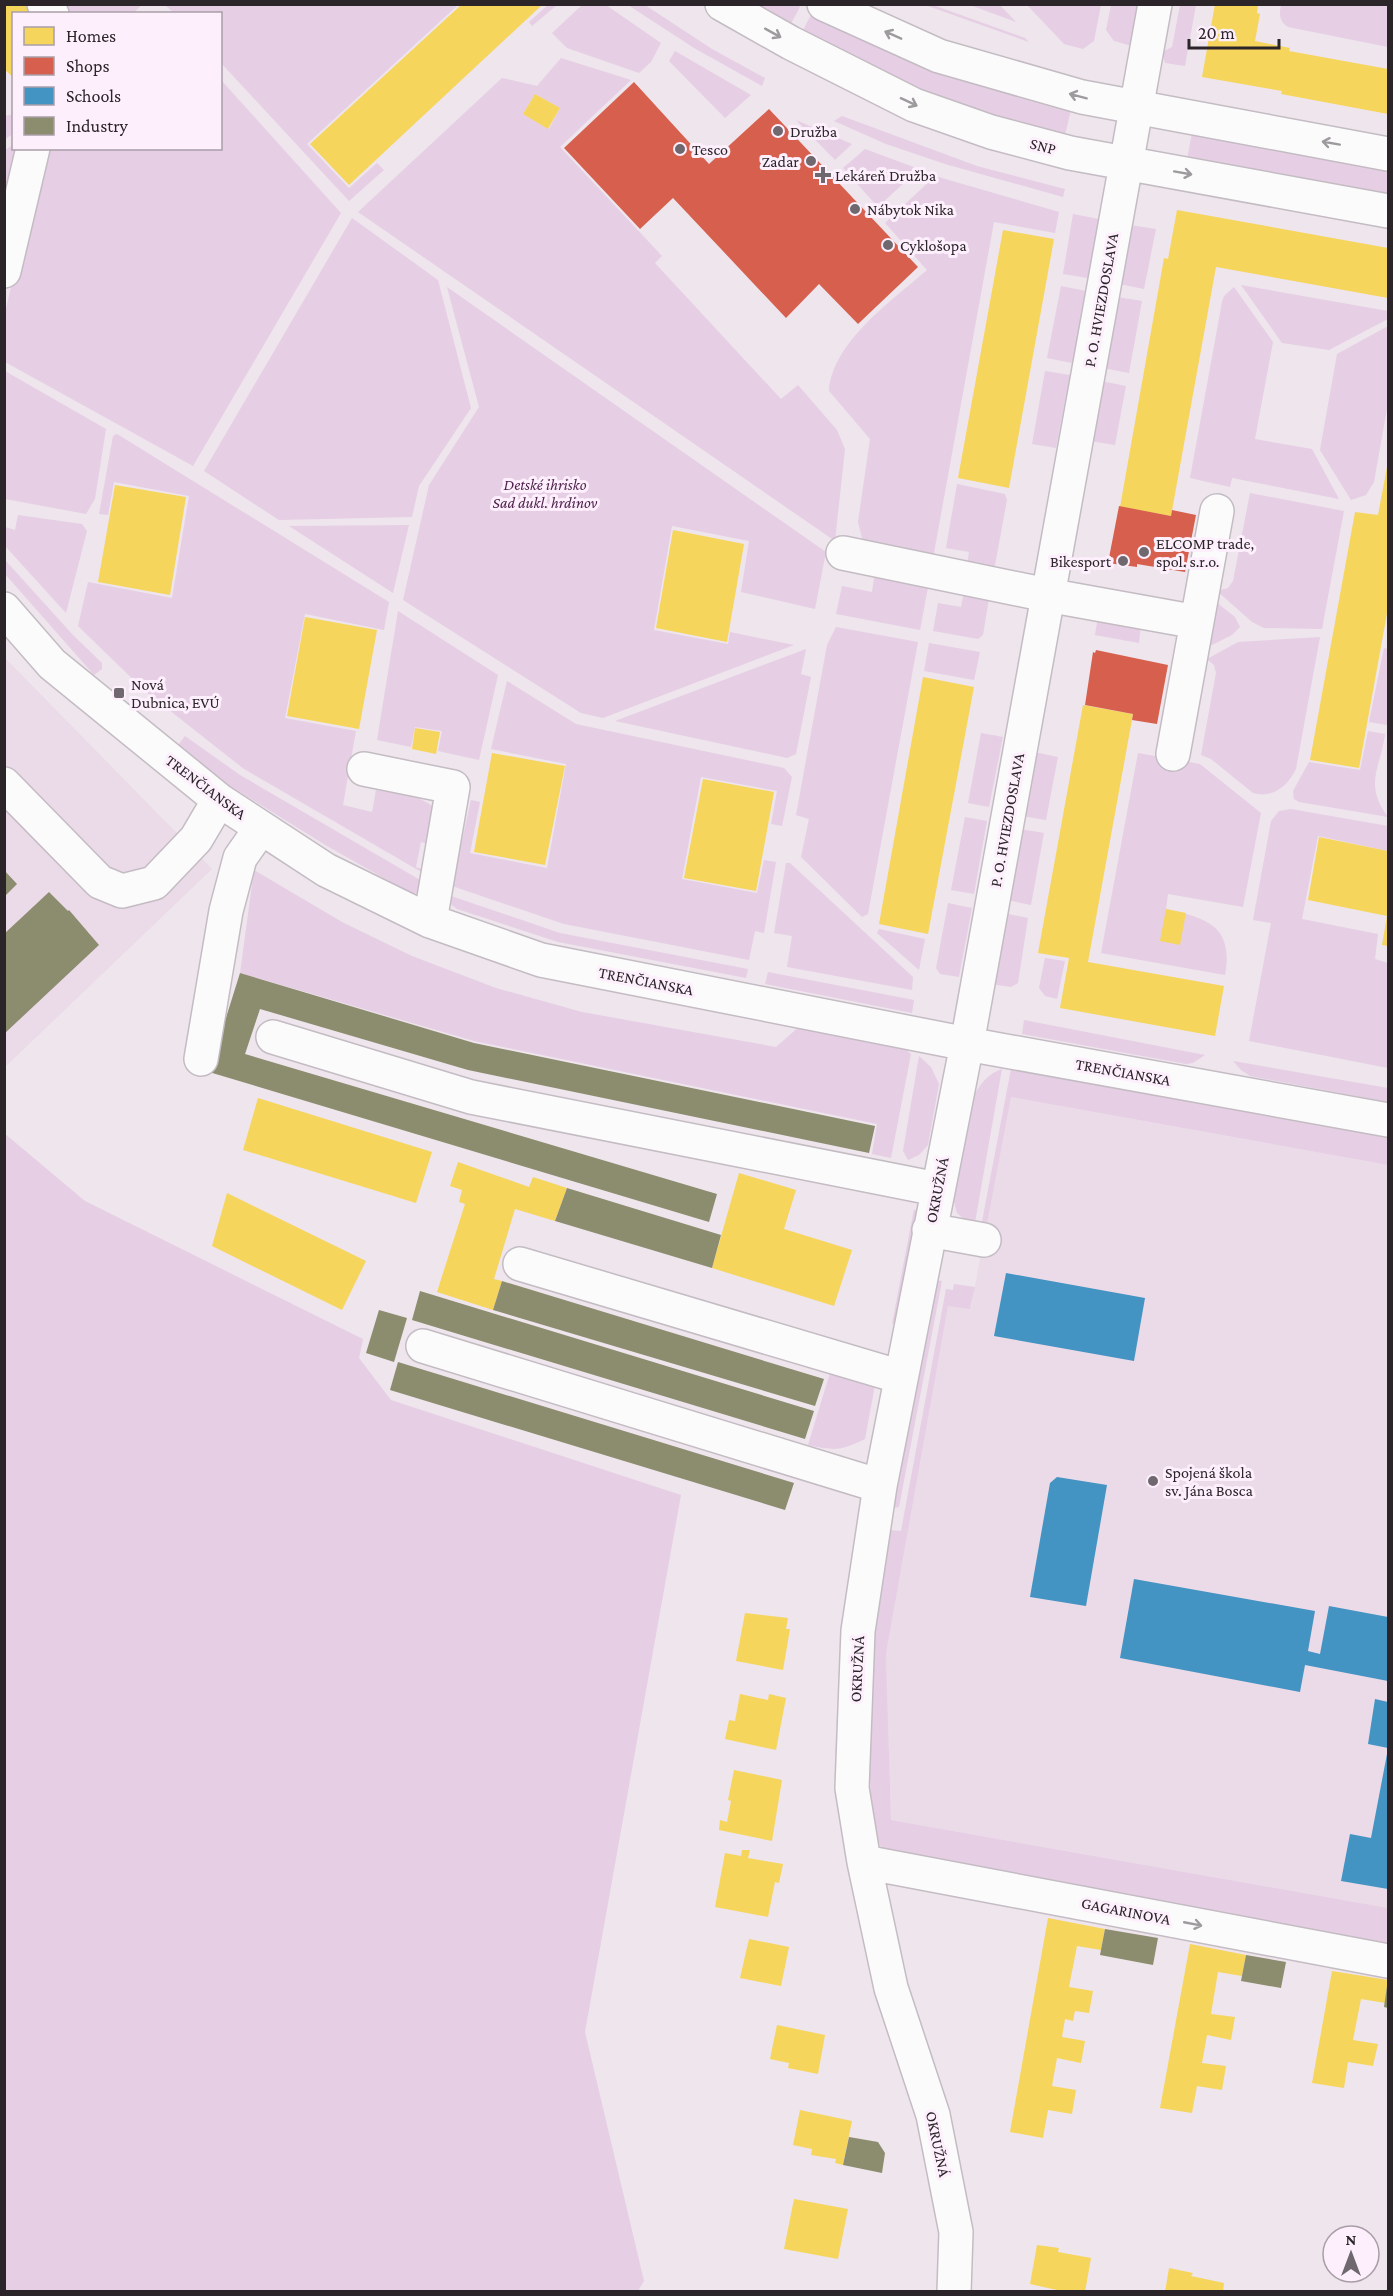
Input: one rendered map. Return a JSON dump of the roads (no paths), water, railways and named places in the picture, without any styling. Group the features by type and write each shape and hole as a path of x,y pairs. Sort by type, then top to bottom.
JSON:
{"street":[{"name":"SNP","path":"722,4 914,105 1025,141 1070,153 1389,211"},
{"path":"824,4 939,56 1082,97 1389,154"},
{"name":"P. O. HVIEZDOSLAVA","path":"967,1044 1155,4"},
{"path":"4,271 33,150"},
{"path":"1173,754 1217,511"},
{"path":"843,553 1047,595 1197,622"},
{"name":"TRENČIANSKA","path":"4,609 52,664 219,800 326,870 430,921 541,960 967,1044 1389,1120"},
{"path":"364,769 453,787 430,921"},
{"path":"4,784 100,882 122,891 154,882 196,839 219,800"},
{"path":"201,1059 226,911 234,879 240,858 261,828"},
{"path":"273,1037 471,1097 937,1189"},
{"name":"OKRUŽNÁ","path":"954,2292 956,2232 933,2115 891,1988 864,1862 852,1788 858,1631 880,1486 967,1044"},
{"path":"929,1230 984,1240"},
{"path":"520,1264 901,1377"},
{"path":"423,1346 880,1486"},
{"name":"GAGARINOVA","path":"864,1862 1389,1961"}],"place":[{"name":"Družba","path":"778,131"},
{"name":"Tesco","path":"680,149"},
{"name":"Zadar","path":"811,161"},
{"name":"Lekáreň Družba","path":"823,175"},
{"name":"Nábytok Nika","path":"855,209"},
{"name":"Cyklošopa","path":"888,245"},
{"name":"ELCOMP trade, spol. s.r.o.","path":"1144,552"},
{"name":"Bikesport","path":"1123,561"},
{"name":"Nová Dubnica, EVÚ","path":"119,693"},
{"name":"Spojená škola sv. Jána Bosca","path":"1153,1481"}],"park label":[{"name":"Detské ihrisko Sad dukl. hrdinov","path":"545,493"}]}
